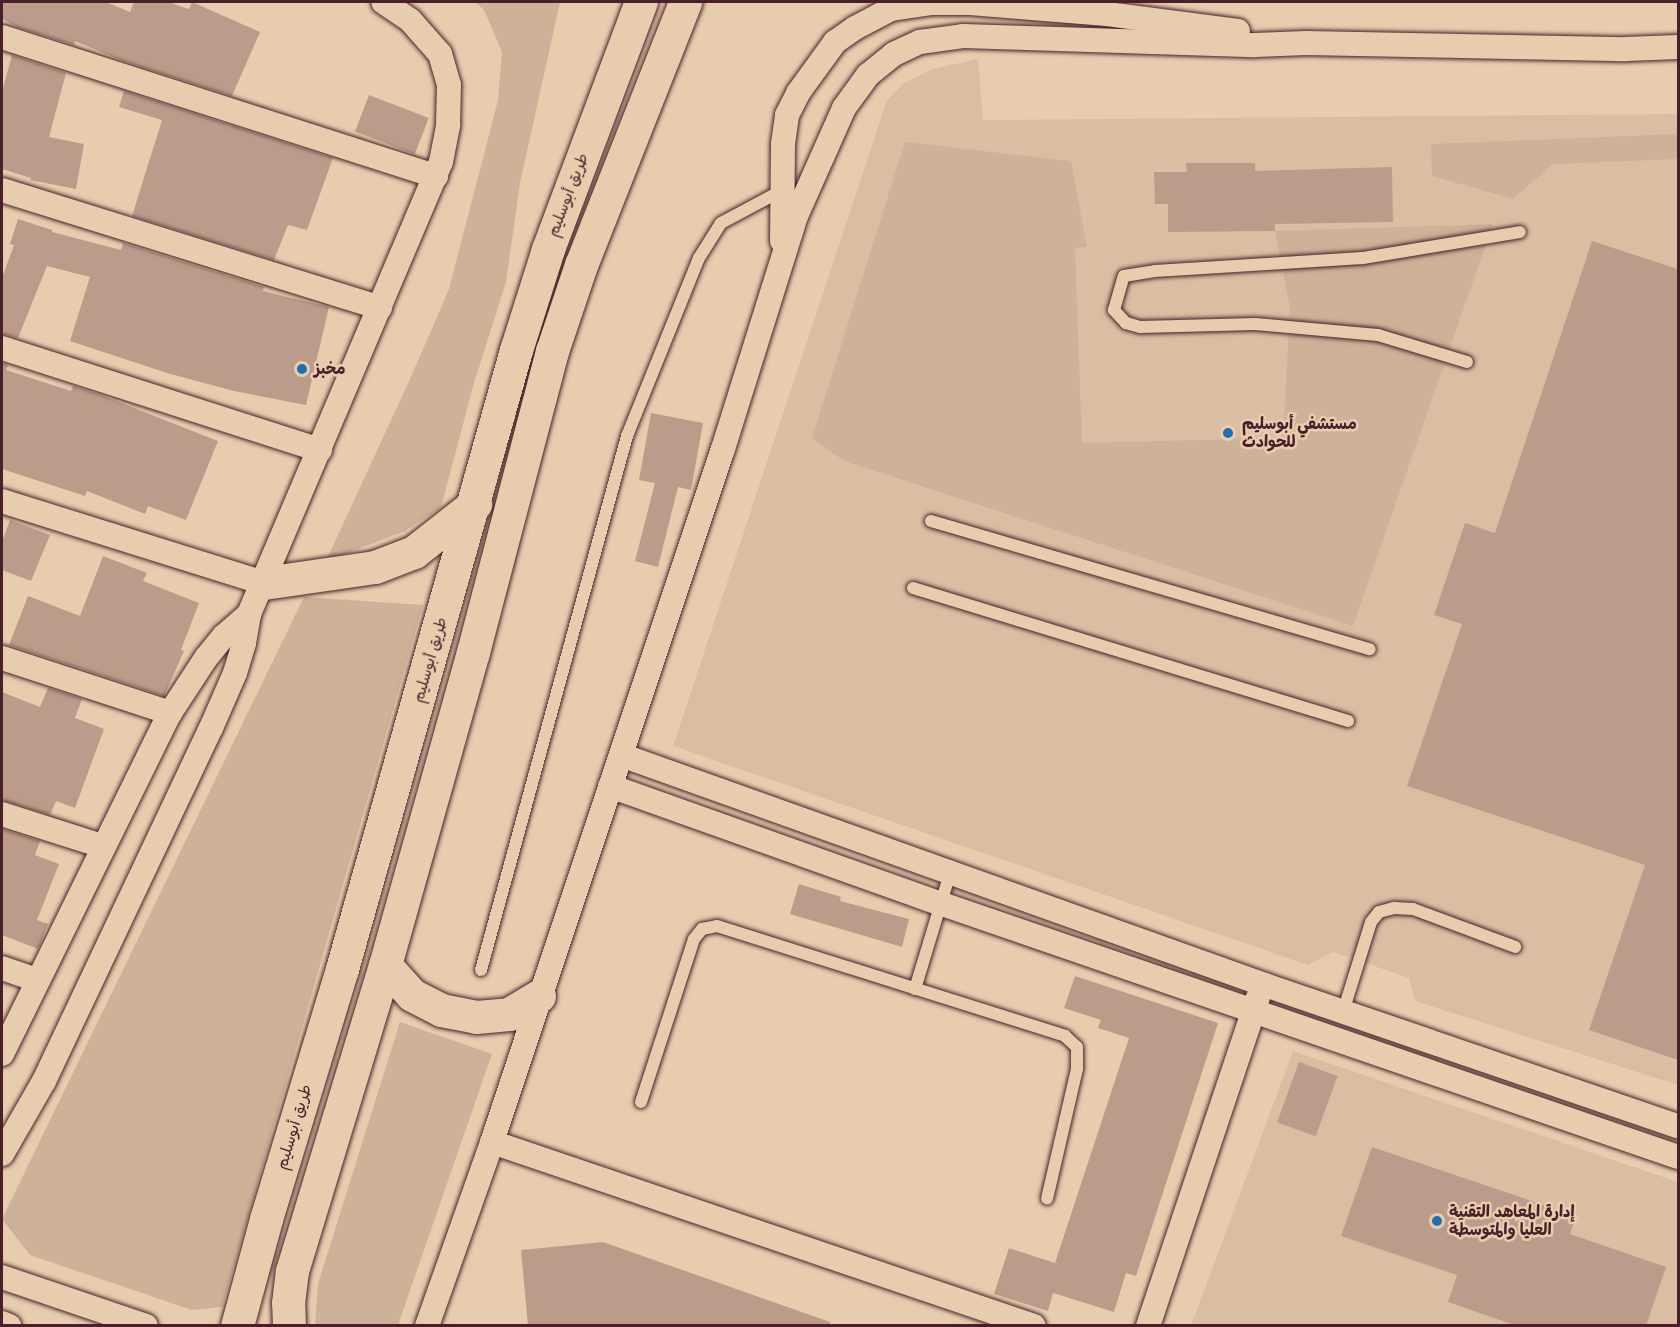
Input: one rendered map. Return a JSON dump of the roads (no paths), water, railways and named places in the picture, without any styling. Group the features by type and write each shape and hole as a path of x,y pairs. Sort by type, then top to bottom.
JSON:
{"main road":[{"name":"طريق أبوسليم","path":"237,1326 266,1219 342,969 475,504 516,351 548,249 641,2"},
{"path":"289,1326 288,1303 292,1271 385,965 473,652 552,351 581,265 685,2"},
{"path":"264,583 375,567 414,552 475,504"},
{"path":"385,965 412,995 441,1010 476,1017 509,1014 539,996"}],"street":[{"path":"2,1154 44,1082 206,739 235,673 244,643 249,614 436,176 448,125 450,85 440,54 410,20 383,2"},
{"path":"782,261 781,191 783,144 788,115 798,93 835,42 855,28 891,9 931,3 970,3 1061,10 1212,28 1306,43"},
{"path":"427,1326 492,1142 621,755 796,216 844,108 868,75 894,54 920,42 963,36 1255,45 1306,43 1626,49 1678,47"},
{"path":"2,37 436,176"},
{"path":"2,190 380,308"},
{"path":"2,348 320,450"},
{"path":"2,501 264,583"},
{"path":"2,1054 102,846 170,713 206,658 224,636 249,614"},
{"path":"2,658 170,713"},
{"path":"621,755 1265,985 1678,1126"},
{"path":"610,786 942,904 1678,1157"},
{"path":"2,814 102,846"},
{"path":"2,968 37,980"},
{"path":"1148,1326 1252,1010 1265,985"},
{"path":"1425,1070 1434,1042"},
{"path":"492,1142 1035,1326"},
{"path":"2,1278 146,1326"},
{"path":"2,1323 9,1326"}],"lane":[{"path":"481,970 627,436 699,258 721,223 781,191"},
{"path":"1467,362 1378,335 1255,324 1140,327 1126,323 1114,310 1124,276 1155,271 1363,258 1520,232"},
{"path":"931,521 1370,649"},
{"path":"913,588 1348,722"},
{"path":"915,989 950,873"},
{"path":"1343,1012 1371,922 1379,912 1394,908 1413,909 1515,947"},
{"path":"641,1102 694,939 702,929 717,926 1065,1036 1077,1047 1077,1068 1047,1199"}],"place":[{"name":"مخبز","path":"302,369"},
{"name":"مستشفي أبوسليم للحوادث","path":"1228,433"},
{"name":"إدارة المعاهد التقنية العليا والمتوسطة","path":"1437,1221"}]}
